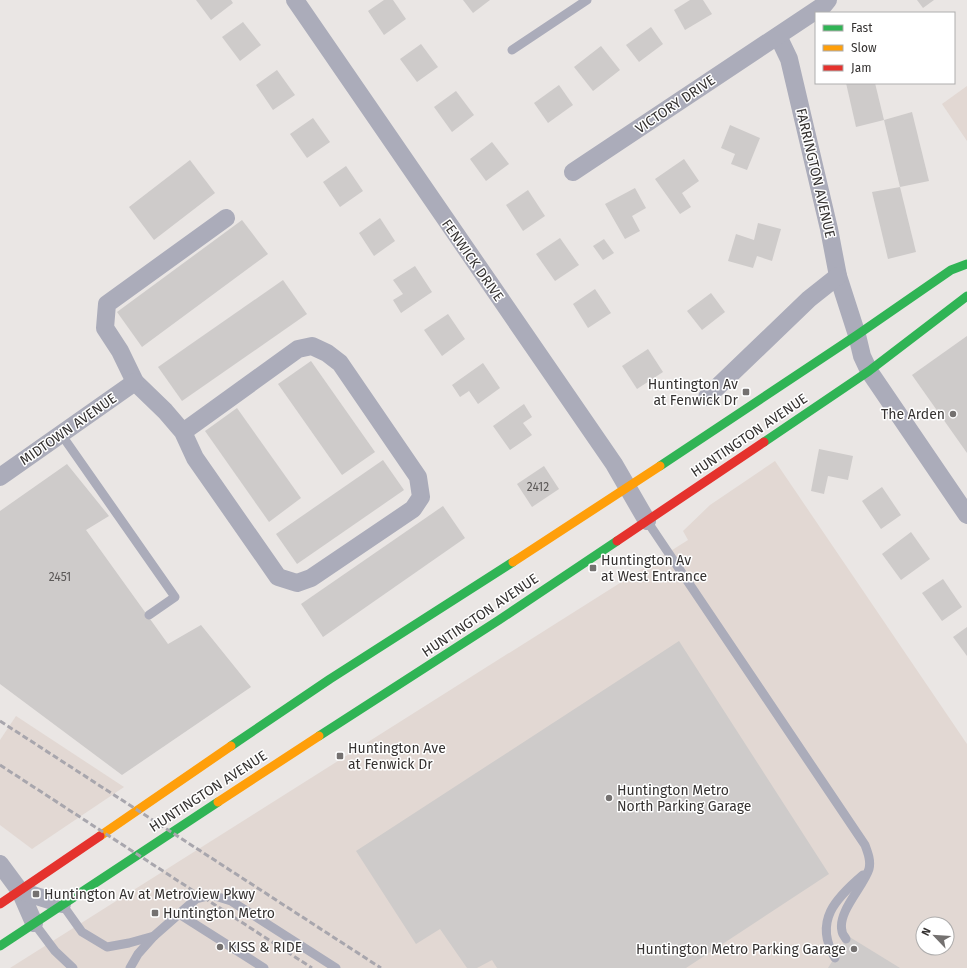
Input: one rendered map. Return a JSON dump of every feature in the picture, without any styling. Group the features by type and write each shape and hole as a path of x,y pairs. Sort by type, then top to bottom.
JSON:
{"main road":[{"name":"HUNTINGTON AVENUE","path":"0,904 330,680 628,488 857,335 951,270 967,264"},
{"name":"HUNTINGTON AVENUE","path":"0,946 222,799 499,620 647,521 869,371 967,296"}],"street":[{"name":"FENWICK DRIVE","path":"295,0 614,464 647,521"},
{"path":"778,36 824,5 828,0"},
{"name":"VICTORY DRIVE","path":"573,172 778,36"},
{"name":"FARRINGTON AVENUE","path":"778,36 789,59 829,229 838,276 857,335 862,356 869,371 967,514"},
{"path":"183,432 298,349 312,346 327,353 340,363 418,477 421,497 413,509 311,578 297,584 278,577 195,458 183,432 165,411 135,382 120,351 105,328 107,304 226,218"},
{"path":"707,397 809,300 838,276"},
{"name":"MIDTOWN AVENUE","path":"0,477 135,382"},
{"path":"0,864 20,891 34,923"},
{"path":"20,891 62,904"}],"lane":[{"path":"512,50 587,0"},
{"path":"61,434 175,597 149,615"},
{"path":"647,521 861,840 868,853 870,861 869,870 846,910 842,924 842,931 846,939"},
{"path":"834,958 826,936 827,920 833,904 848,888 869,870"},
{"path":"130,968 138,954 154,936 196,899 212,895 231,901 336,968"},
{"path":"62,904 82,932 107,947 154,936"},
{"path":"179,914 264,968"},
{"path":"34,923 55,952 73,968"}],"shaded area":[{"path":"967,86 967,141 942,104"},
{"path":"775,461 967,744 967,968 10,968 688,540 683,531 710,505"},
{"path":"16,716 124,787 32,849 0,825 0,740"}],"building":[{"path":"196,0 231,0 233,3 211,20"},
{"path":"384,0 393,0 406,19 384,35 368,11"},
{"path":"463,0 490,0 473,13"},
{"path":"690,0 703,0 712,14 685,30 674,10"},
{"path":"917,0 934,0 923,8"},
{"path":"243,22 261,45 240,61 222,37"},
{"path":"651,27 663,44 639,62 626,45"},
{"path":"421,44 438,67 417,82 400,59"},
{"path":"601,46 620,70 593,91 574,67"},
{"path":"277,70 295,95 273,110 256,85"},
{"path":"846,84 875,84 884,120 856,127"},
{"path":"559,85 573,105 548,123 534,103"},
{"path":"456,91 474,115 452,132 434,107"},
{"path":"912,112 929,181 900,187 884,120"},
{"path":"313,118 330,142 307,158 290,134"},
{"path":"730,125 760,138 747,170 731,164 735,154 721,148"},
{"path":"492,142 509,164 486,181 470,159"},
{"path":"684,159 699,181 682,193 691,207 680,214 655,179"},
{"path":"190,160 215,193 154,240 129,207"},
{"path":"346,166 363,191 340,207 323,182"},
{"path":"900,187 916,252 888,259 872,192"},
{"path":"635,188 646,208 632,216 640,231 625,239 605,204"},
{"path":"528,190 545,216 523,231 506,205"},
{"path":"380,218 395,241 374,256 359,233"},
{"path":"242,220 268,254 142,347 117,312"},
{"path":"758,223 781,229 772,261 757,256 753,268 728,261 736,234 754,240"},
{"path":"560,238 579,265 555,281 536,254"},
{"path":"604,239 614,253 603,260 593,246"},
{"path":"415,266 432,292 401,313 393,300 403,294 393,280"},
{"path":"283,280 307,314 182,401 158,367"},
{"path":"595,289 611,313 588,328 573,304"},
{"path":"711,293 725,312 702,330 687,311"},
{"path":"448,314 465,339 442,356 424,330"},
{"name":"The Arden","path":"967,336 967,453 912,375"},
{"path":"648,349 663,372 637,389 622,366"},
{"path":"311,361 375,452 342,475 278,384"},
{"path":"483,363 500,388 478,404 469,391 460,397 452,385"},
{"path":"524,404 532,417 523,423 532,435 510,450 493,426"},
{"path":"237,408 301,498 269,522 205,431"},
{"path":"819,449 853,456 848,480 828,476 824,494 811,491"},
{"path":"383,460 404,490 297,564 276,534"},
{"path":"67,464 109,516 86,530 168,644 201,625 251,687 122,775 0,684 0,511"},
{"path":"544,466 559,489 532,507 517,484"},
{"path":"882,487 901,515 881,529 862,501"},
{"path":"443,506 465,538 323,637 301,604"},
{"path":"911,532 930,559 901,580 882,554"},
{"path":"943,579 962,607 942,621 922,593"},
{"path":"967,627 967,656 953,637"},
{"name":"Huntington Metro North Parking Garage","path":"679,641 829,874 686,968 497,968 492,960 477,968 467,968 440,929 416,944 356,851"},
{"name":"Huntington Metro Parking Garage","path":"848,936 900,968 828,968"}],"railway":[{"path":"0,721 381,968"},
{"path":"0,765 312,968"}],"traffic: fast":[{"path":"660,466 857,335 951,270 967,264"},
{"path":"764,442 869,371 967,296"},
{"path":"319,736 499,620 617,541"},
{"path":"231,746 330,679 513,562"},
{"path":"0,946 218,802"}],"traffic: slow":[{"path":"513,562 660,466"},
{"path":"218,802 319,736"},
{"path":"100,836 231,746"}],"traffic: jam":[{"path":"617,541 764,442"},
{"path":"0,904 100,836"}],"place":[{"name":"Huntington Av at Fenwick Dr","path":"746,392"},
{"name":"The Arden","path":"953,414"},
{"name":"Huntington Av at West Entrance","path":"593,568"},
{"name":"Huntington Ave at Fenwick Dr","path":"340,756"},
{"name":"Huntington Metro North Parking Garage","path":"609,798"},
{"name":"Huntington Av at Metroview Pkwy","path":"36,894"},
{"name":"Huntington Metro","path":"155,913"},
{"name":"KISS & RIDE","path":"220,947"},
{"name":"Huntington Metro Parking Garage","path":"854,949"}]}
